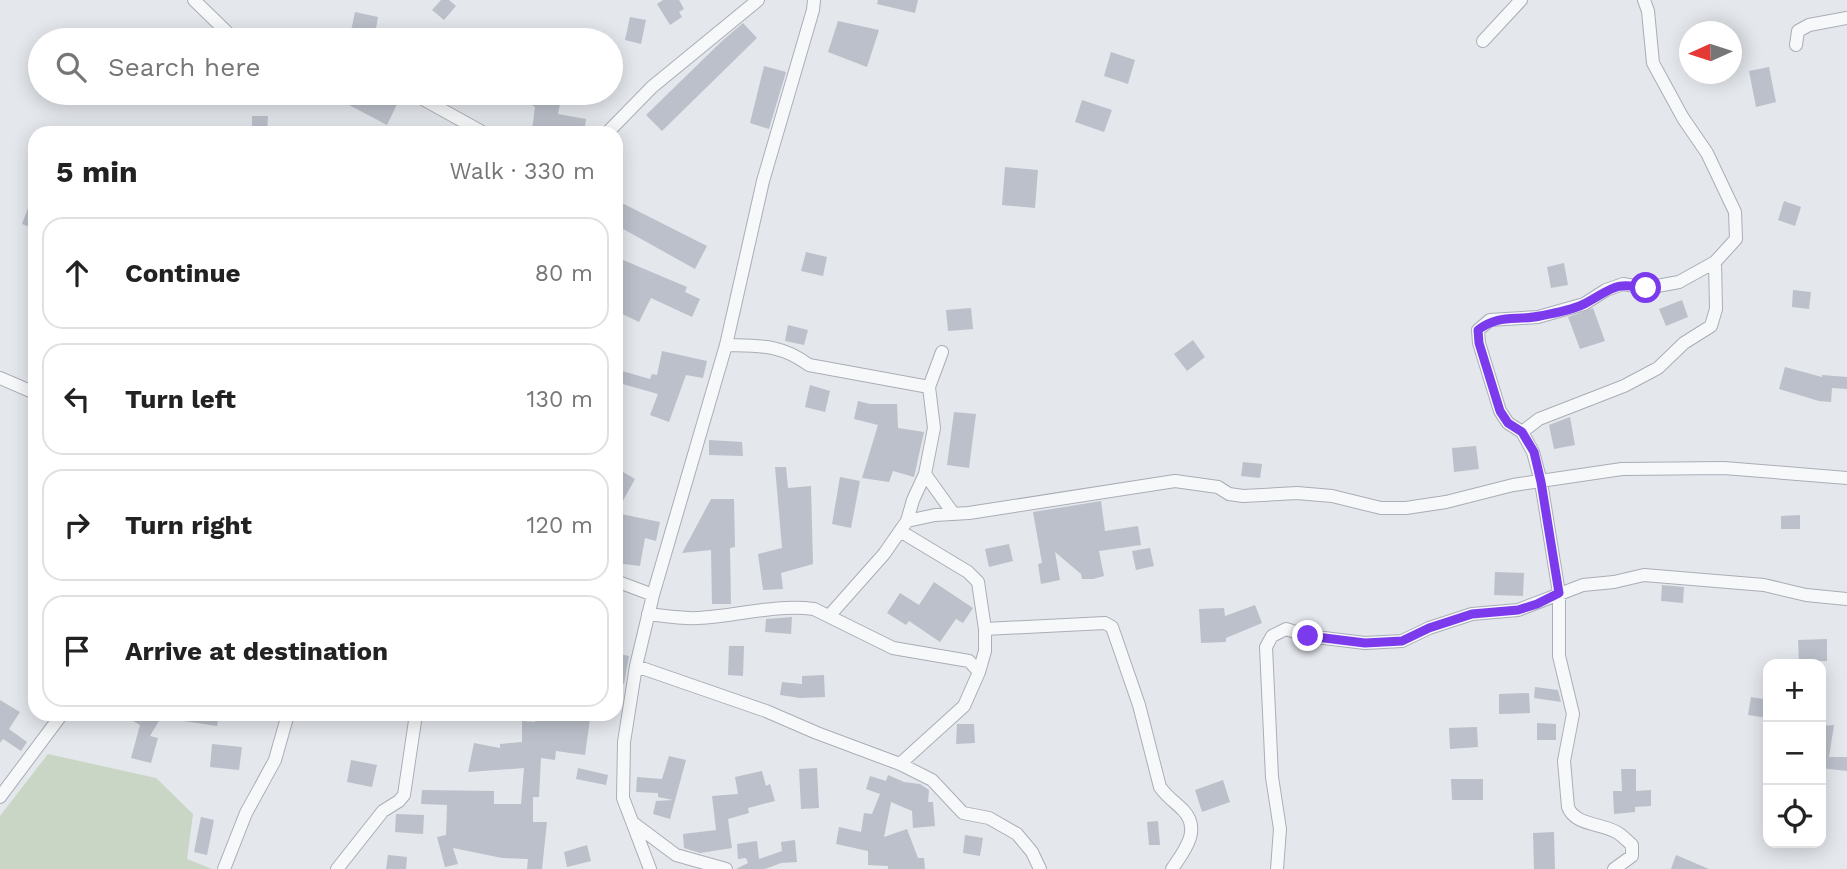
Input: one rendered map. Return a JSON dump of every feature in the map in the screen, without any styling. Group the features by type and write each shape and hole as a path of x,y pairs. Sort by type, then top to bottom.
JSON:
{"street":[{"path":"194,0 223,28"},
{"path":"614,126 652,87 758,0"},
{"path":"650,869 623,798 624,742 636,666 653,595 726,345 764,181 814,0"},
{"path":"1483,41 1521,0"},
{"path":"1614,869 1632,856 1632,845 1618,833 1580,820 1570,813 1568,807 1564,761 1573,714 1559,656 1559,593 1541,482 1534,452 1522,432 1508,423 1500,411 1479,343 1478,330 1490,320 1538,317 1584,304 1606,290 1623,284 1646,288 1679,282 1715,262 1736,239 1735,212 1707,153 1683,118 1653,63 1648,11 1644,0"},
{"path":"1796,45 1798,32 1809,25 1847,18"},
{"path":"434,105 471,126"},
{"path":"1522,432 1539,419 1624,386 1658,368 1684,343 1711,326 1716,309 1715,262"},
{"path":"726,345 775,346 809,365 929,387"},
{"path":"829,616 884,554 904,526 925,474 934,428 929,387 942,352"},
{"path":"0,378 28,390"},
{"path":"904,526 953,513 969,513 1175,481 1218,487 1230,494 1244,496 1297,493 1332,496 1381,508 1394,508 1446,502 1513,485 1634,469 1724,468 1847,478"},
{"path":"925,474 953,513"},
{"path":"900,764 964,706 979,673 985,651 981,589 978,582 904,526"},
{"path":"1277,869 1280,829 1271,766 1266,647 1272,636 1286,629 1308,636 1365,643 1402,641 1429,628 1472,614 1518,610 1583,585 1615,582 1644,575 1764,585 1806,595 1847,599"},
{"path":"623,584 653,595"},
{"path":"648,614 697,618 749,611 801,607 814,609 893,648 969,662 979,673"},
{"path":"985,629 1105,623 1112,627 1139,705 1160,787 1167,798 1185,811 1192,827 1191,840 1172,869"},
{"path":"636,666 766,711 900,764 932,780 963,813 989,818 1017,834 1032,852 1040,869"},
{"path":"0,797 57,721"},
{"path":"224,869 246,813 275,760 286,721"},
{"path":"337,869 383,811 404,795 415,721"},
{"path":"632,821 676,855 726,869"}],"green space":[{"path":"48,754 156,778 193,814 187,859 212,869 0,869 0,816"}],"building":[{"path":"441,0 449,0 456,6 444,20 432,10"},
{"path":"663,0 679,0 684,9 679,12 682,17 670,25 657,4"},
{"path":"878,0 918,0 915,13 877,4"},
{"path":"355,12 378,17 376,28 352,28"},
{"path":"630,17 646,20 641,44 625,40"},
{"path":"838,21 879,30 867,67 828,52"},
{"path":"743,23 757,38 662,131 646,115"},
{"path":"1111,52 1135,60 1128,84 1104,76"},
{"path":"764,66 786,72 769,129 750,123"},
{"path":"1769,67 1776,102 1756,107 1749,71"},
{"path":"1082,100 1112,110 1104,132 1075,122"},
{"path":"349,105 397,105 387,125"},
{"path":"532,105 560,105 558,114 586,119 585,126 533,126 535,107"},
{"path":"252,116 268,116 267,126 252,126"},
{"path":"1005,167 1038,170 1035,208 1002,205"},
{"path":"1784,201 1801,207 1795,226 1778,220"},
{"path":"623,204 707,246 695,269 623,229"},
{"path":"28,208 28,226 22,224"},
{"path":"806,252 827,257 823,276 801,271"},
{"path":"623,260 687,287 685,292 700,299 692,317 651,298 639,322 623,314"},
{"path":"1564,263 1568,285 1551,288 1547,267"},
{"path":"1793,290 1811,292 1809,309 1792,307"},
{"path":"1682,300 1688,317 1666,326 1659,309"},
{"path":"971,308 973,329 948,331 946,310"},
{"path":"1593,308 1605,341 1580,349 1568,317"},
{"path":"788,325 808,330 804,345 785,341"},
{"path":"1193,340 1205,357 1187,371 1174,354"},
{"path":"662,351 707,361 703,378 686,375 669,422 650,415 658,394 623,384 623,371 650,379 652,374 657,375"},
{"path":"1785,367 1822,377 1847,377 1847,389 1832,388 1831,402 1779,389"},
{"path":"810,385 830,391 825,412 805,407"},
{"path":"858,401 897,404 898,428 924,432 914,477 893,471 889,482 862,478 878,425 854,419"},
{"path":"954,412 976,414 969,468 947,465"},
{"path":"1570,417 1575,445 1554,449 1549,425"},
{"path":"709,440 742,442 743,456 709,455"},
{"path":"1476,446 1479,469 1454,472 1452,448"},
{"path":"1243,462 1262,464 1260,478 1241,476"},
{"path":"775,467 786,467 788,488 811,486 813,564 781,573 783,589 763,590 758,554 782,548"},
{"path":"623,472 635,479 623,500"},
{"path":"840,477 860,481 851,528 832,524"},
{"path":"711,499 734,499 735,547 730,548 731,604 712,604 711,550 682,553"},
{"path":"1101,501 1105,531 1138,526 1141,545 1099,551 1104,576 1093,579 1082,579 1081,574 1055,552 1060,580 1041,584 1038,564 1042,563 1033,512"},
{"path":"623,514 660,522 656,541 645,538 640,566 623,564"},
{"path":"1800,515 1800,529 1781,529 1781,516"},
{"path":"1009,544 1013,561 989,567 985,549"},
{"path":"1150,548 1154,566 1136,570 1132,551"},
{"path":"1495,572 1524,573 1523,596 1494,595"},
{"path":"934,582 973,608 963,623 956,619 940,642 909,621 906,625 887,613 900,593 919,605"},
{"path":"1662,585 1684,587 1683,603 1661,601"},
{"path":"1255,605 1262,623 1226,638 1226,642 1201,643 1199,609 1224,608 1225,616"},
{"path":"792,617 791,634 765,632 766,619"},
{"path":"1827,639 1827,661 1799,659 1798,640"},
{"path":"729,646 744,646 743,676 728,675"},
{"path":"623,655 629,656 623,684"},
{"path":"824,675 825,697 800,698 780,695 782,682 802,684 802,676"},
{"path":"1535,687 1558,690 1561,702 1534,698"},
{"path":"1529,693 1530,713 1499,714 1499,694"},
{"path":"1751,697 1763,699 1763,717 1748,715"},
{"path":"0,700 20,712 9,729 27,742 21,751 3,739 0,743"},
{"path":"133,721 159,721 150,736 158,738 151,763 131,758 140,725"},
{"path":"183,721 218,721 217,726"},
{"path":"522,721 590,721 585,755 556,751 555,760 541,758 539,797 533,797 533,822 547,822 542,869 527,869 528,859 502,858 453,848 458,864 445,867 437,837 446,835 447,805 421,804 422,790 494,791 494,804 521,804 524,768 468,772 474,743 500,748 500,744 522,742"},
{"path":"1537,723 1556,724 1556,740 1537,740"},
{"path":"957,724 974,724 975,743 956,744"},
{"path":"1834,725 1829,757 1847,757 1847,771 1826,769 1826,726"},
{"path":"1477,727 1478,747 1450,749 1449,728"},
{"path":"212,744 242,747 239,770 210,767"},
{"path":"669,756 686,760 670,819 653,814 656,801 673,800 658,797 658,793 636,792 637,777 662,779"},
{"path":"351,760 377,765 372,787 347,782"},
{"path":"578,768 608,775 606,785 576,779"},
{"path":"817,768 819,808 801,809 799,769"},
{"path":"1621,769 1636,769 1636,791 1651,790 1651,806 1635,807 1635,812 1614,814 1613,791 1622,791"},
{"path":"762,771 766,786 770,784 775,801 748,808 749,813 728,819 732,848 700,853 684,848 683,834 716,830 712,796 738,794 735,777"},
{"path":"888,775 904,782 920,784 929,790 928,802 933,802 935,826 913,828 912,811 891,802 884,837 907,829 918,858 924,858 925,869 888,869 888,866 868,865 868,851 836,844 839,827 861,832 864,813 872,814 880,794 866,789 870,776 886,781"},
{"path":"1451,779 1483,779 1483,800 1452,800"},
{"path":"1223,780 1230,802 1202,812 1195,790"},
{"path":"396,814 424,815 423,834 395,832"},
{"path":"201,817 214,820 207,855 194,852"},
{"path":"1158,821 1160,845 1149,845 1147,822"},
{"path":"1554,832 1555,869 1534,869 1533,833"},
{"path":"965,835 983,838 980,856 963,853"},
{"path":"795,840 797,862 781,863 765,869 736,869 748,863 746,858 738,859 737,844 757,841 759,859 782,851 781,842"},
{"path":"587,845 591,861 567,867 564,852"},
{"path":"388,855 407,857 406,869 386,869"},
{"path":"1676,855 1709,869 1671,869"}],"route":[{"path":"1308,636 1365,643 1402,641 1429,628 1472,614 1518,610 1559,593 1551,535 1534,452 1522,432 1508,423 1500,411 1479,343 1478,330 1490,320 1538,317 1584,304 1606,290 1623,284 1646,288"}]}
